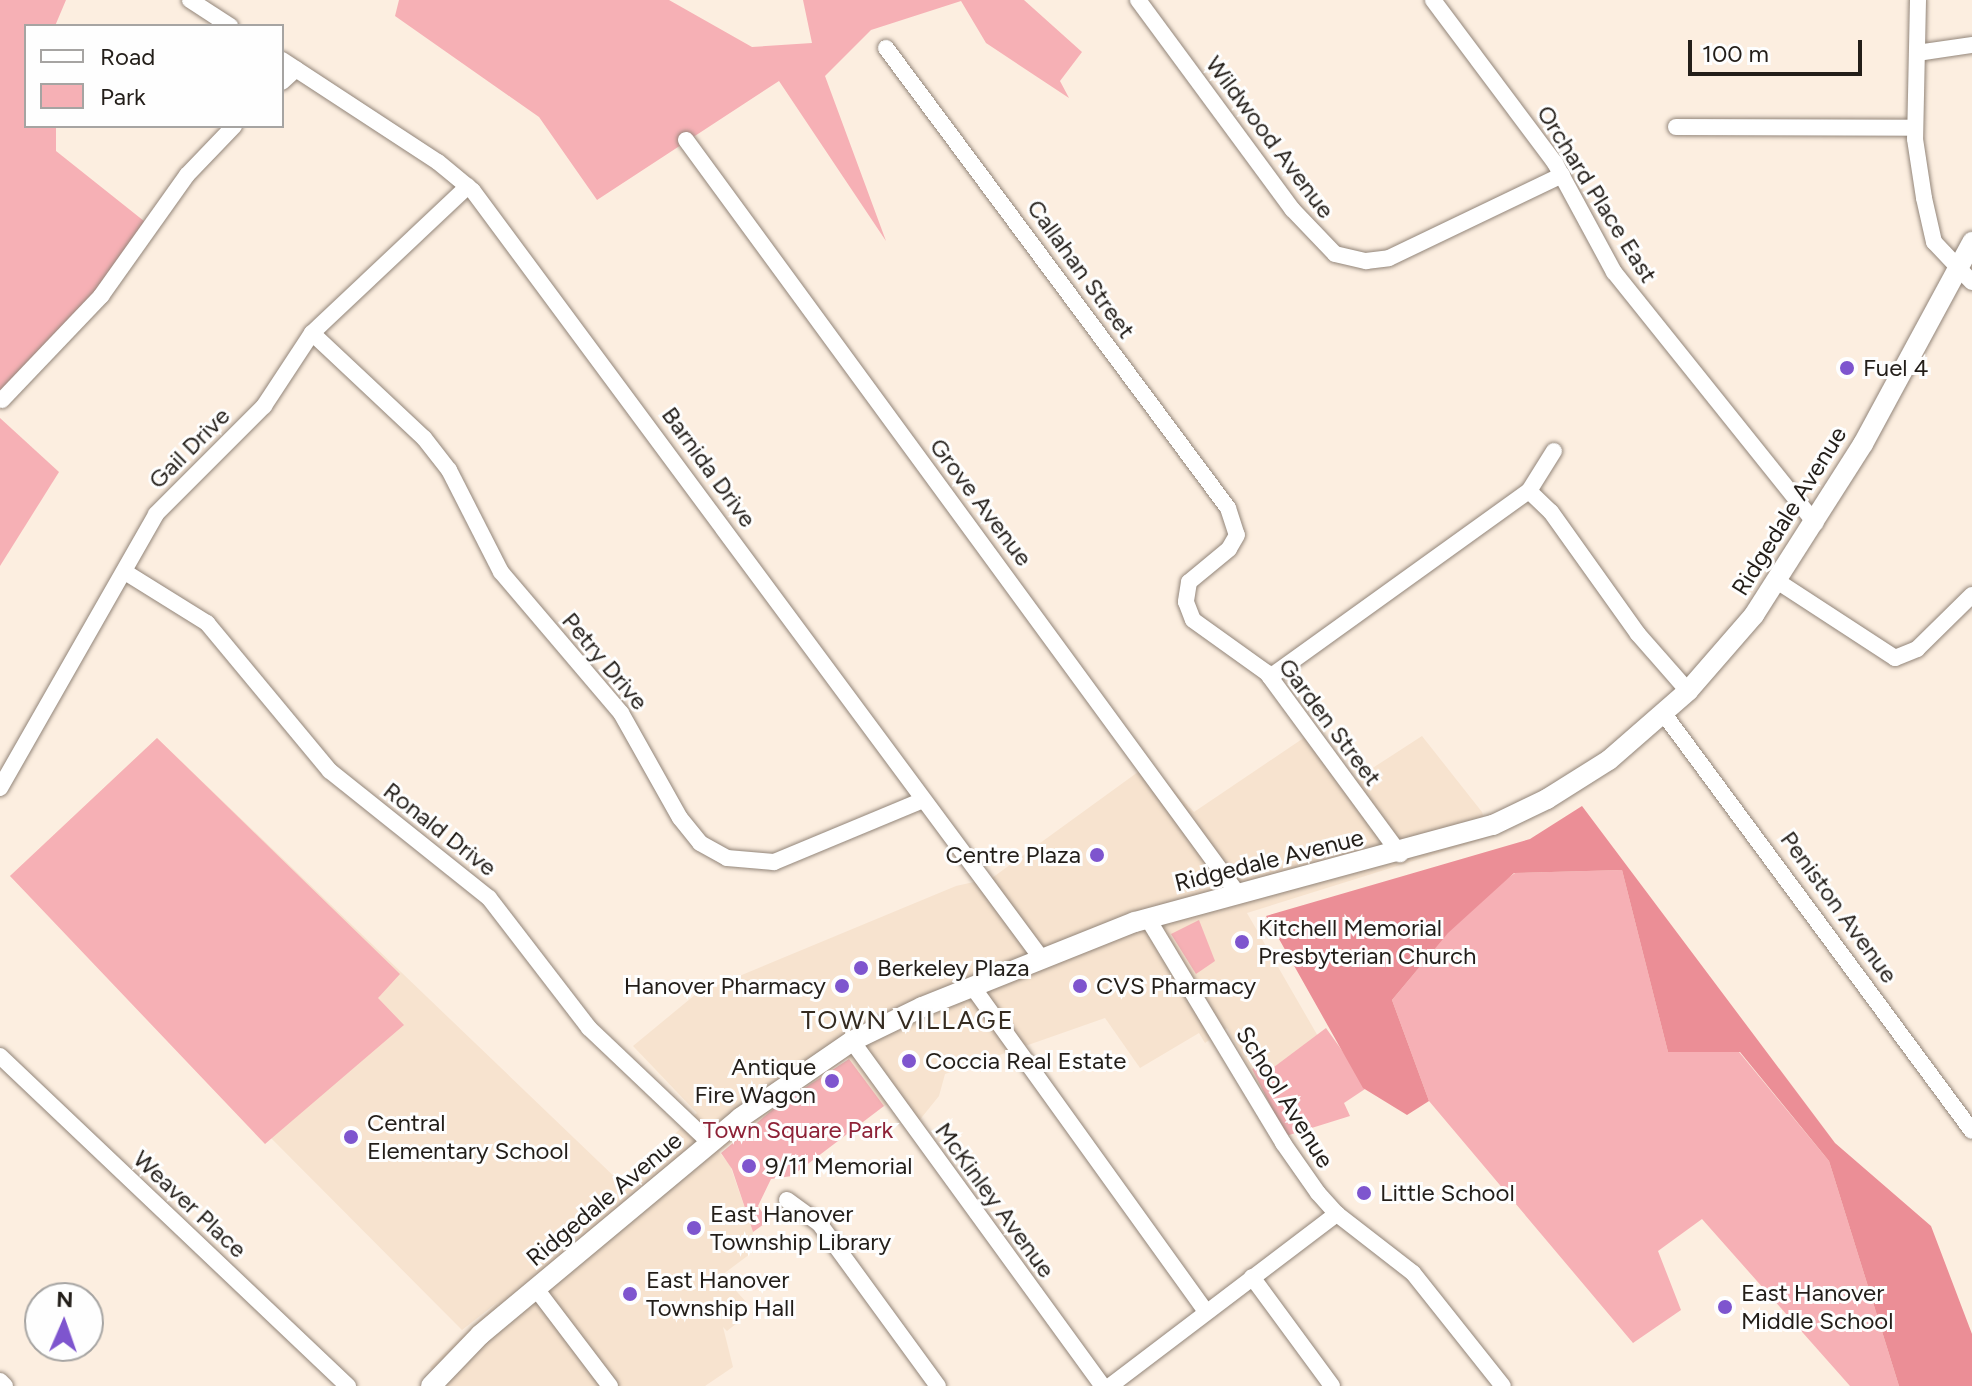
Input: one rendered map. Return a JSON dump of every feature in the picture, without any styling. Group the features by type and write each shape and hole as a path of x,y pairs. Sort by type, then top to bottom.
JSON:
{"main road":[{"name":"Ridgedale Avenue","path":"431,1386 480,1335 710,1143 792,1077 852,1041 972,986 1148,919 1400,854 1525,811 1581,780 1688,691 1722,655 1777,581 1815,523 1972,242"}],"street":[{"path":"190,0 227,24"},
{"name":"Wildwood Avenue","path":"1138,0 1292,209 1335,254 1366,261 1389,258 1562,175"},
{"name":"Orchard Place East","path":"1433,0 1562,175 1614,272 1815,523"},
{"path":"1918,0 1915,128 1934,242 1972,282"},
{"path":"1917,53 1972,45"},
{"name":"Callahan Street","path":"886,48 1235,520"},
{"name":"Barnida Drive","path":"289,65 468,186 1042,959"},
{"path":"1676,127 1915,128"},
{"path":"2,400 101,296 187,175 232,128"},
{"name":"Grove Avenue","path":"686,140 1238,894"},
{"name":"Gail Drive","path":"0,788 156,514 264,406 312,333 468,186"},
{"name":"Petry Drive","path":"312,333 393,405 440,460 501,572 621,713 700,843 727,858 774,862 923,800"},
{"path":"1270,677 1529,491 1554,451"},
{"path":"1529,491 1551,512 1638,634 1688,691"},
{"name":"Garden Street","path":"1235,520 1232,545 1193,576 1187,605 1199,625 1270,677 1400,854"},
{"name":"Ronald Drive","path":"125,572 207,623 330,771 489,898 589,1028 710,1143"},
{"path":"1777,581 1895,658 1917,649 1972,595"},
{"name":"Peniston Avenue","path":"1664,714 1972,1131"},
{"name":"School Avenue","path":"1148,919 1283,1143 1337,1214 1413,1273 1503,1386"},
{"path":"972,986 1206,1312"},
{"name":"McKinley Avenue","path":"852,1041 1103,1386"},
{"name":"Weaver Place","path":"0,1056 348,1386"},
{"path":"787,1200 819,1223 938,1386"},
{"path":"1110,1386 1337,1214"},
{"path":"1252,1277 1332,1386"},
{"path":"537,1290 610,1386"},
{"path":"0,1381 5,1386"}],"shaded area":[{"path":"1311,733 1348,784 1422,736 1482,812 1490,837 1247,913 1319,1038 1259,1086 1227,1028 1205,1043 1199,1033 1140,1068 1105,1018 945,1074 939,1096 918,1122 901,1097 884,1106 847,1058 719,1152 730,1165 753,1232 750,1254 722,1275 747,1303 737,1310 742,1319 727,1331 723,1327 733,1367 705,1386 447,1386 430,1367 499,1301 462,1330 10,876 157,738 622,1184 697,1113 633,1046 696,994 956,886 992,878 1149,764 1194,812"},
{"path":"1582,806 1835,1143 1931,1226 1972,1334 1972,1386 1899,1386 1829,1161 1740,1052 1668,1052 1622,870 1514,873 1448,933 1392,1000 1429,1101 1407,1115 1363,1088 1266,916 1530,839"}],"green space":[{"path":"0,0 66,0 56,24 24,24 24,128 56,128 56,151 154,229 0,399"},
{"path":"399,0 669,0 752,47 812,43 803,0 1024,0 1082,52 1060,81 1069,98 986,43 961,1 871,30 825,76 886,241 779,81 597,200 539,117 395,16"},
{"path":"0,418 59,472 0,566"},
{"path":"157,738 400,974 378,998 404,1025 265,1144 10,876"},
{"path":"1622,870 1668,1052 1739,1052 1829,1161 1899,1386 1850,1386 1702,1219 1658,1251 1681,1310 1633,1343 1429,1101 1392,1000 1422,964 1408,948 1515,873"},
{"path":"1199,920 1215,961 1196,974 1171,934"},
{"path":"1326,1028 1368,1087 1344,1103 1350,1116 1286,1136 1252,1069 1260,1065 1266,1073"},
{"name":"Town Square Park","path":"849,1059 884,1106 792,1176 771,1179 758,1206 768,1221 753,1232 732,1169 721,1153 777,1106"}],"place":[{"name":"Fuel 4","path":"1847,368"},
{"name":"Centre Plaza","path":"1097,855"},
{"name":"Kitchell Memorial Presbyterian Church","path":"1242,942"},
{"name":"Berkeley Plaza","path":"861,968"},
{"name":"Hanover Pharmacy","path":"842,986"},
{"name":"CVS Pharmacy","path":"1080,986"},
{"name":"Coccia Real Estate","path":"909,1061"},
{"name":"Antique Fire Wagon","path":"832,1081"},
{"name":"Central Elementary School","path":"351,1137"},
{"name":"9/11 Memorial","path":"749,1166"},
{"name":"Little School","path":"1364,1193"},
{"name":"East Hanover Township Library","path":"694,1228"},
{"name":"East Hanover Township Hall","path":"630,1294"},
{"name":"East Hanover Middle School","path":"1725,1307"}],"district":[{"name":"TOWN VILLAGE","path":"908,1021"}]}
